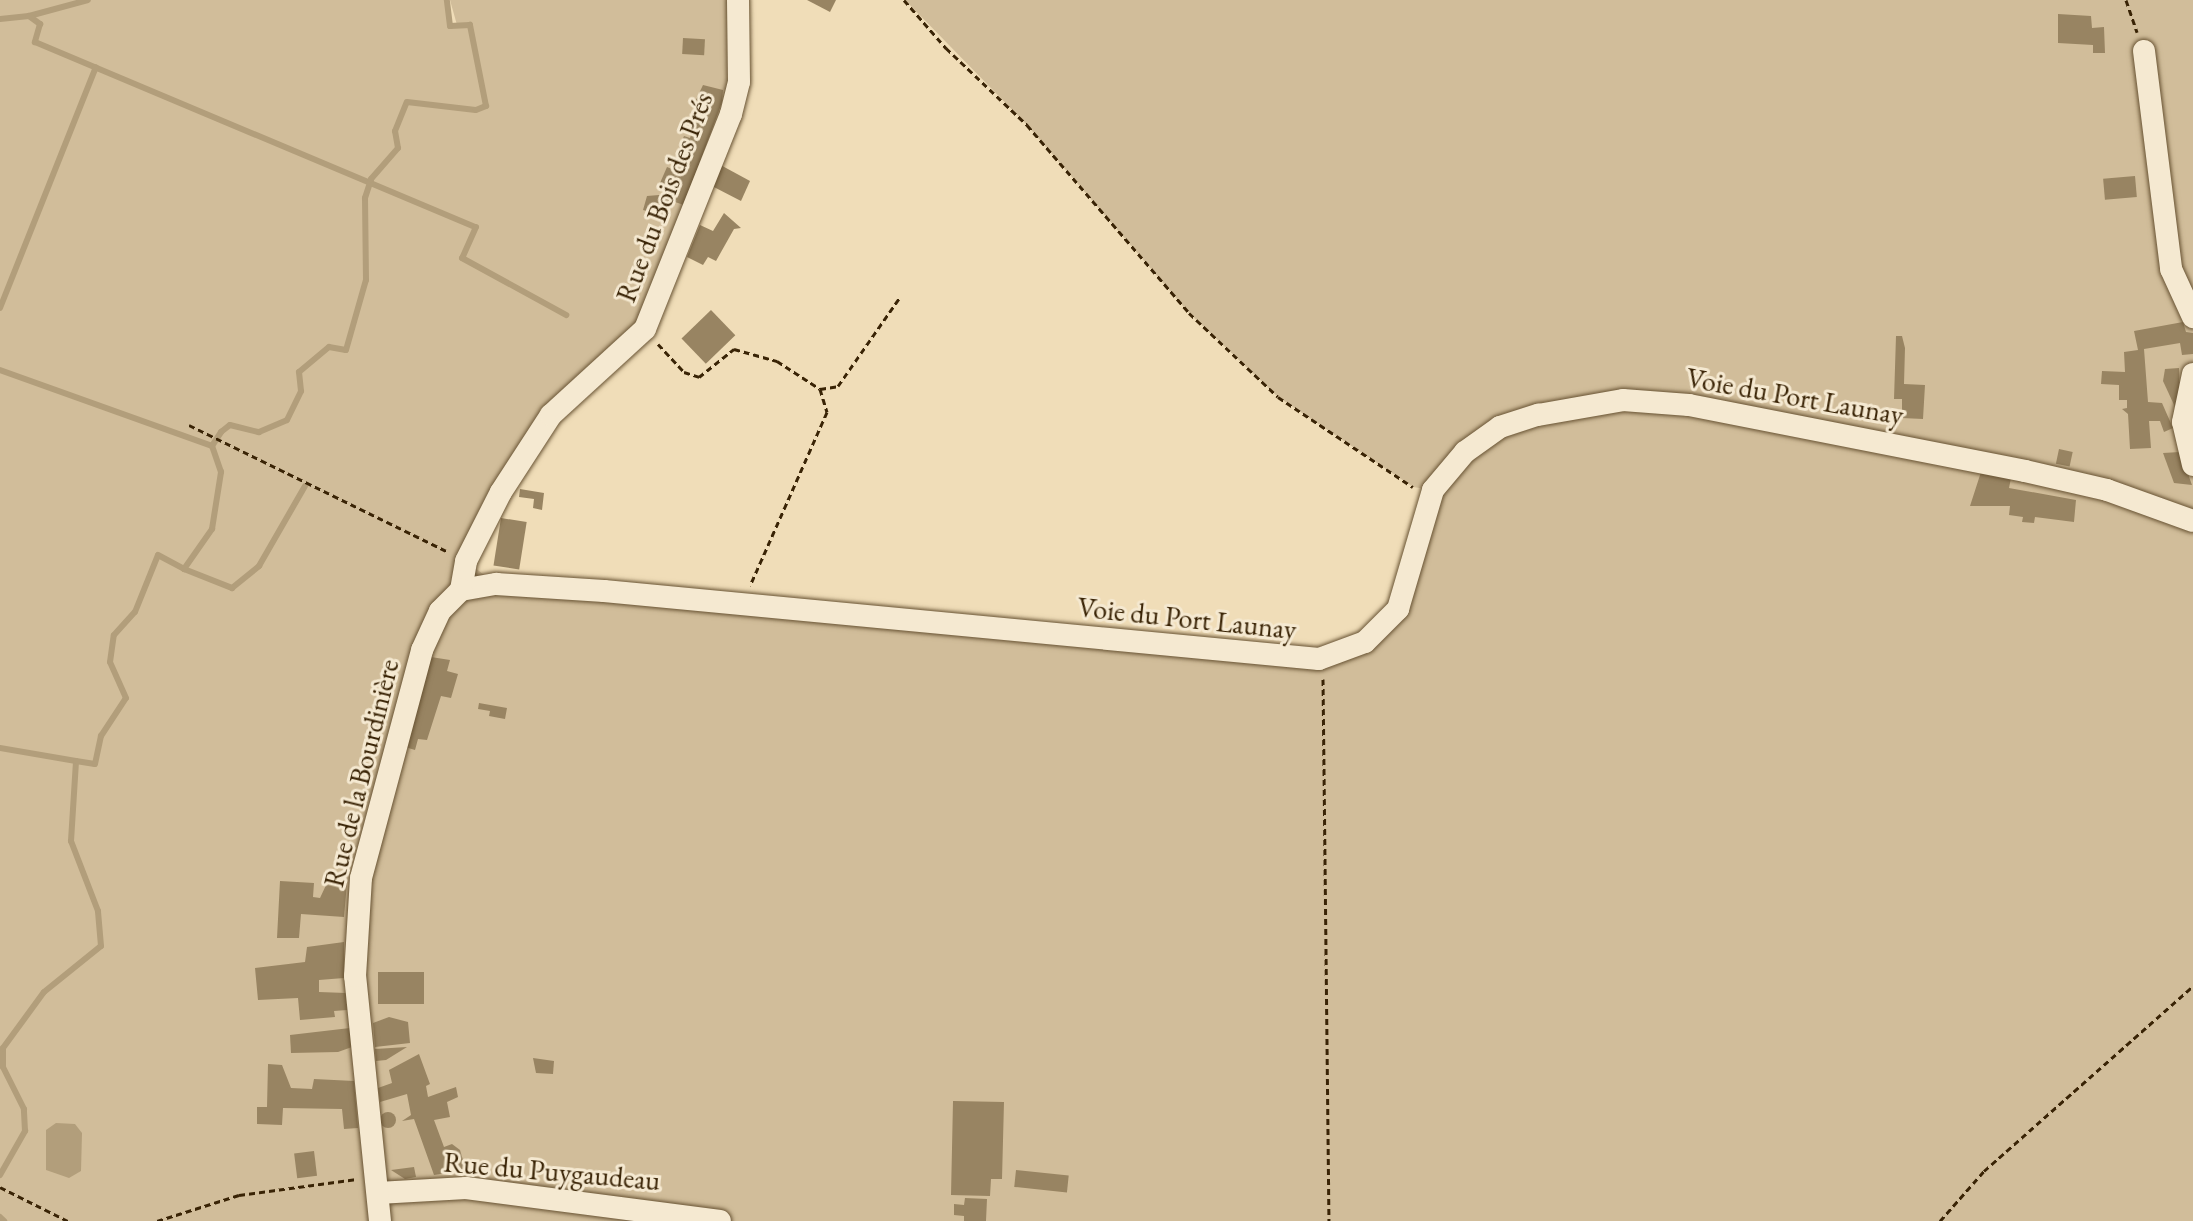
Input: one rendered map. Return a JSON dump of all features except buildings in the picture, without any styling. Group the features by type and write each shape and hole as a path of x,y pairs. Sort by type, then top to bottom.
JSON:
{"street":[{"name":"Rue du Bois des Prés","path":"461,590 466,561 501,492 551,415 645,329 731,114 739,82 738,0"},
{"path":"2144,51 2171,269 2193,317"},
{"path":"2193,374 2183,422 2193,465"},
{"name":"Voie du Port Launay","path":"461,590 496,584 1319,659 1365,642 1398,609 1433,490 1465,452 1500,427 1580,405 1623,400 1689,405 2025,471 2107,490 2193,521"},
{"name":"Rue de la Bourdinière","path":"380,1221 355,976 361,878 422,650 440,611 461,590"},
{"name":"Rue du Puygaudeau","path":"378,1185 466,1188 720,1221"}],"path":[{"path":"904,0 946,48 1027,125 1189,313 1278,397 1413,487 1433,490"},
{"path":"2126,0 2144,51"},
{"path":"820,389 838,386 900,297"},
{"path":"645,329 684,372 699,377 734,349 777,361 820,389 827,412 750,583 751,605"},
{"path":"189,425 466,561"},
{"path":"1319,659 1324,684 1329,1221"},
{"path":"1940,1221 1984,1171 2193,986"},
{"path":"157,1221 239,1195 378,1185"},
{"path":"0,1187 68,1221"}],"shaded area":[{"path":"0,0 447,0 451,26 457,25 450,0 738,0 739,82 645,329 551,415 466,561 496,584 1319,659 1398,609 1433,490 1413,487 1278,397 1189,313 1027,125 905,0 2193,0 2193,1221 0,1221"},
{"path":"56,1123 75,1124 82,1133 81,1171 69,1178 46,1170 46,1130"}],"waterway":[{"path":"29,16 88,0"},
{"path":"0,1175 25,1131 24,1109 3,1067 3,1048 44,992 101,946 98,911 71,841 76,761 95,764 101,736 126,698 110,662 114,635 135,612 158,555 184,569 212,529 221,472 212,446 221,432 230,425 259,432 287,420 301,391 299,372 329,347 346,350 366,280 365,198 371,179 398,148 395,131 407,102 476,110 486,106 470,25 450,26 447,0"},
{"path":"0,19 29,16 40,24 35,42 476,227 462,258 566,315"},
{"path":"0,308 96,67"},
{"path":"0,370 212,446"},
{"path":"184,569 232,588 259,566 305,486"},
{"path":"0,748 76,761"},
{"path":"0,1217 4,1221"}]}
